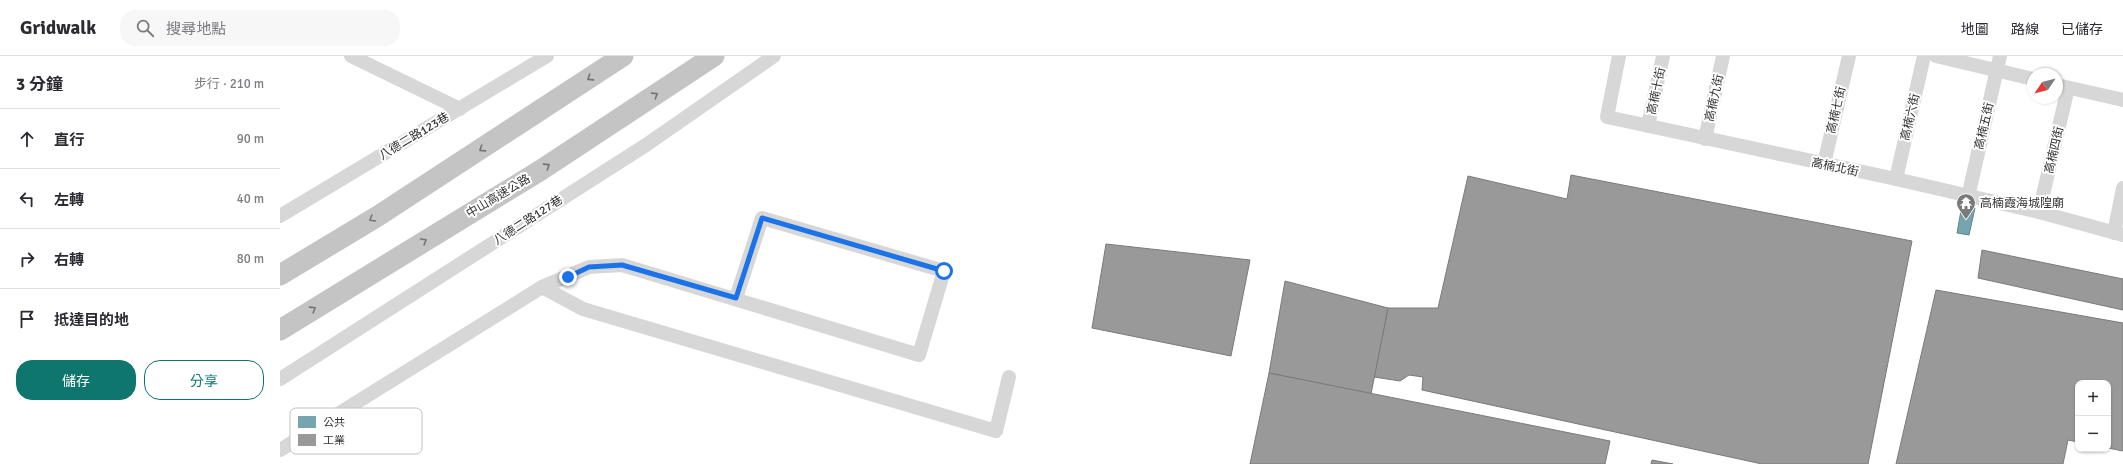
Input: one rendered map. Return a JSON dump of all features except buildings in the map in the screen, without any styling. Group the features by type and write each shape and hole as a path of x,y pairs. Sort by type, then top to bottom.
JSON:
{"highway":[{"path":"280,275 378,216 623,56"},
{"name":"中山高速公路","path":"280,330 541,170 714,56"}],"street":[{"path":"351,56 460,108"},
{"name":"八德二路123巷","path":"280,216 547,56"},
{"name":"八德二路127巷","path":"280,379 646,145 774,56"},
{"name":"高楠北街","path":"1619,56 1607,117 1896,179 1968,197 2040,212 2118,234"},
{"name":"高楠十街","path":"1648,126 1663,56"},
{"name":"高楠九街","path":"1705,139 1723,56"},
{"name":"高楠七街","path":"1824,164 1849,56"},
{"name":"高楠六街","path":"1896,179 1924,56"},
{"path":"1936,56 2027,78"},
{"name":"高楠五街","path":"1968,197 2000,56"},
{"name":"高楠四街","path":"2063,86 2123,100"},
{"name":"高楠四街","path":"2040,212 2059,104"},
{"path":"2118,234 2123,188"},
{"path":"348,408 542,287 589,267 622,265 736,298 919,355 944,271 762,218 736,298"},
{"path":"542,287 583,309 996,431 1010,377"},
{"path":"280,450 290,444"}],"place":[{"name":"高楠霞海城隍廟","path":"1966,220"}],"route":[{"path":"568,277 589,267 622,265 736,298 762,218 944,271"}]}
